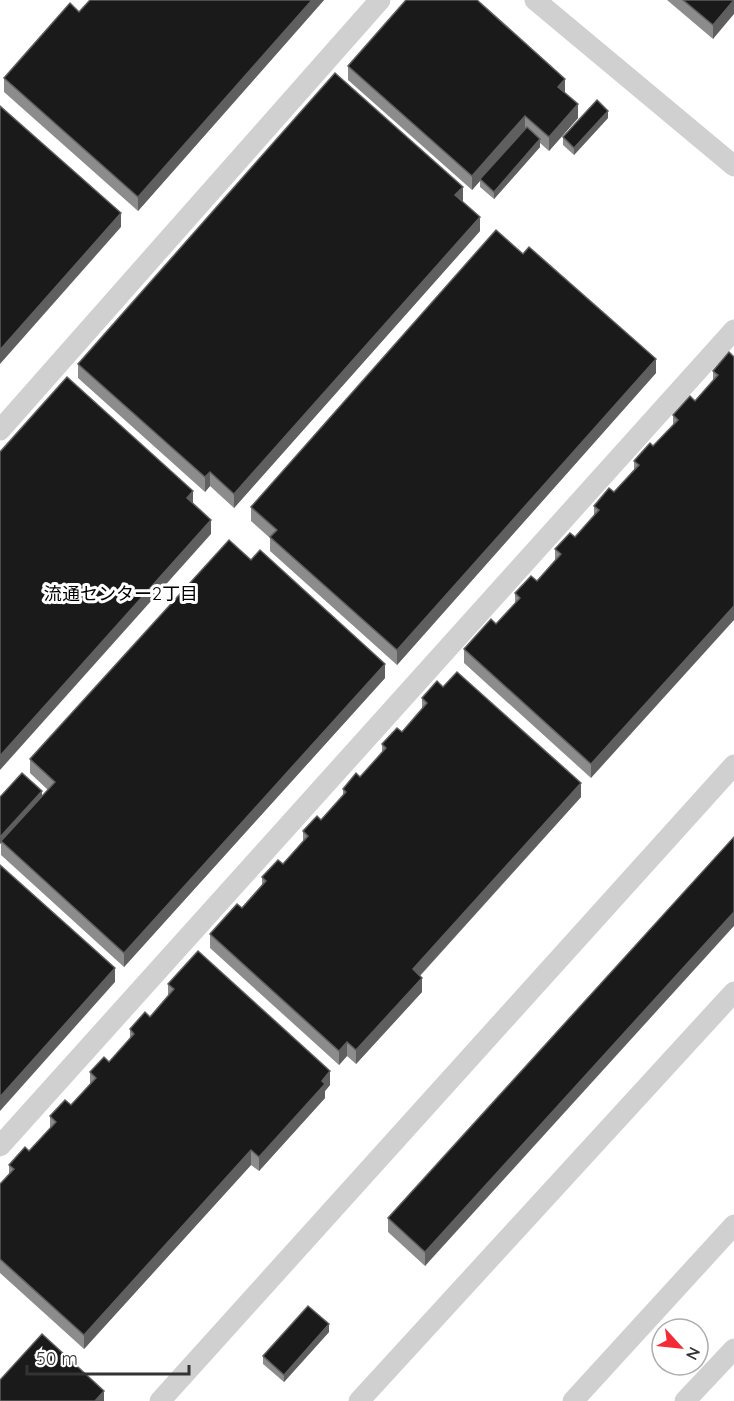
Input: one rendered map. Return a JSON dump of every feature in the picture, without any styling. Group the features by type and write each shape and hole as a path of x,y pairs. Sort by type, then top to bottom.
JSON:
{"street":[{"path":"0,430 380,0"},
{"path":"535,0 734,166"},
{"path":"0,1146 734,330"},
{"path":"160,1401 734,765"},
{"path":"359,1401 734,992"},
{"path":"573,1401 734,1225"},
{"path":"685,1401 734,1349"}],"building":[{"path":"90,0 312,0 138,197 4,78 70,3 79,12"},
{"path":"406,0 477,0 565,79 558,87 578,104 549,137 525,116 472,176 348,66"},
{"path":"683,0 734,0 713,25"},
{"path":"335,73 463,187 455,195 480,217 234,494 210,472 205,477 78,364"},
{"path":"597,100 608,111 574,148 563,137"},
{"path":"0,106 121,213 0,350"},
{"path":"527,127 540,139 494,192 480,179"},
{"path":"496,230 523,254 529,247 656,359 397,650 270,537 277,530 251,507"},
{"path":"729,352 734,357 734,606 591,764 464,649 491,619 496,624 520,598 515,593 531,576 537,581 561,554 555,549 570,533 575,537 599,510 594,506 609,488 614,492 639,465 634,461 650,443 653,446 678,420 673,415 690,396 695,401 718,375 713,371"},
{"path":"67,377 193,491 187,498 211,520 0,756 0,452"},
{"path":"229,540 251,560 260,550 385,664 124,953 1,841 55,782 30,759"},
{"path":"457,672 581,783 413,969 422,978 356,1050 347,1042 339,1051 210,934 237,904 242,908 266,881 262,877 278,860 283,864 308,836 303,831 317,816 321,820 346,792 343,789 356,773 360,777 386,748 382,744 397,728 402,732 427,703 422,698 437,681 443,687"},
{"path":"22,773 42,791 0,837 0,797"},
{"path":"734,837 734,912 425,1252 388,1218"},
{"path":"0,865 115,968 0,1097"},
{"path":"198,951 330,1071 322,1081 325,1084 259,1157 251,1150 84,1335 0,1259 0,1184 14,1169 9,1165 25,1147 29,1151 56,1122 50,1116 65,1100 71,1105 96,1078 90,1072 104,1057 109,1062 134,1034 130,1029 145,1012 150,1017 174,989 168,984"},
{"path":"308,1306 329,1324 284,1375 263,1356"},
{"path":"42,1334 104,1391 95,1401 0,1401 0,1380"}],"district":[{"name":"流通センター2丁目","path":"121,594"}]}
